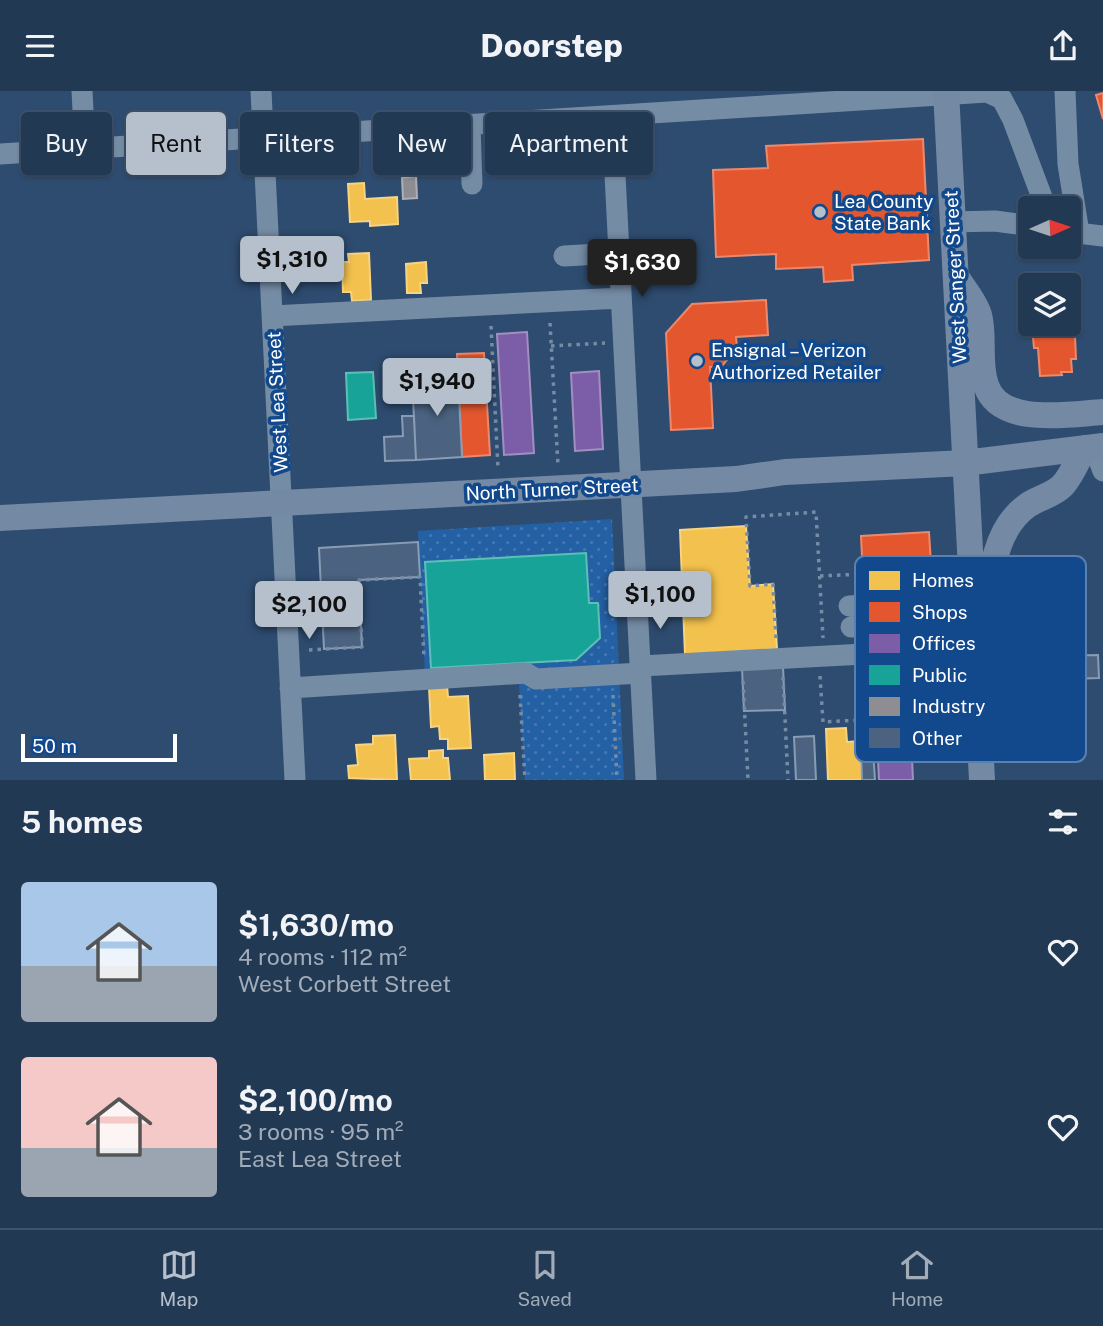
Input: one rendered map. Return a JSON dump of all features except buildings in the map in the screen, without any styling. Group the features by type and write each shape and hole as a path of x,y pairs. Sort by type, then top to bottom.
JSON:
{"main road":[{"name":"West Sanger Street","path":"946,93 970,556"},
{"path":"954,273 979,314 986,386 994,400 1011,411 1032,415 1103,412"},
{"path":"995,556 1010,525 1026,506 1063,485 1096,453"},
{"name":"North Turner Street","path":"0,518 736,479 785,472 1096,453"},
{"name":"West Sanger Street","path":"981,762 982,780"},
{"path":"988,780 994,771 994,762"}],"street":[{"path":"82,91 83,112"},
{"name":"West Lea Street","path":"261,91 262,112"},
{"path":"1065,91 1071,196"},
{"path":"653,113 987,92 1002,99 1013,120 1042,196"},
{"path":"112,147 240,139"},
{"path":"0,153 21,152"},
{"path":"471,154 472,184"},
{"name":"West Lea Street","path":"265,175 295,780"},
{"path":"614,175 646,780"},
{"path":"951,222 995,221 1018,224"},
{"path":"1082,233 1103,236"},
{"path":"564,256 618,253"},
{"path":"272,316 621,298"},
{"path":"850,616 855,616"},
{"path":"290,688 519,673 526,673 536,679 742,660 855,654"}],"path":[{"path":"549,302 559,488"},
{"path":"490,305 499,492"},
{"path":"551,346 623,342"},
{"path":"777,649 772,585 750,586 746,517 816,512 824,646"},
{"path":"820,576 855,574"},
{"path":"309,650 362,647 359,580 420,577 425,662"},
{"path":"742,660 748,780"},
{"path":"820,665 823,722 855,720"},
{"path":"783,667 788,780"},
{"path":"519,673 525,780"},
{"path":"611,674 617,780"}],"shaded area":[{"path":"612,519 624,780 525,780 518,669 425,675 418,531"}],"place":[{"name":"Lea County State Bank","path":"820,212"},
{"name":"Ensignal – Verizon Authorized Retailer","path":"697,361"}]}
